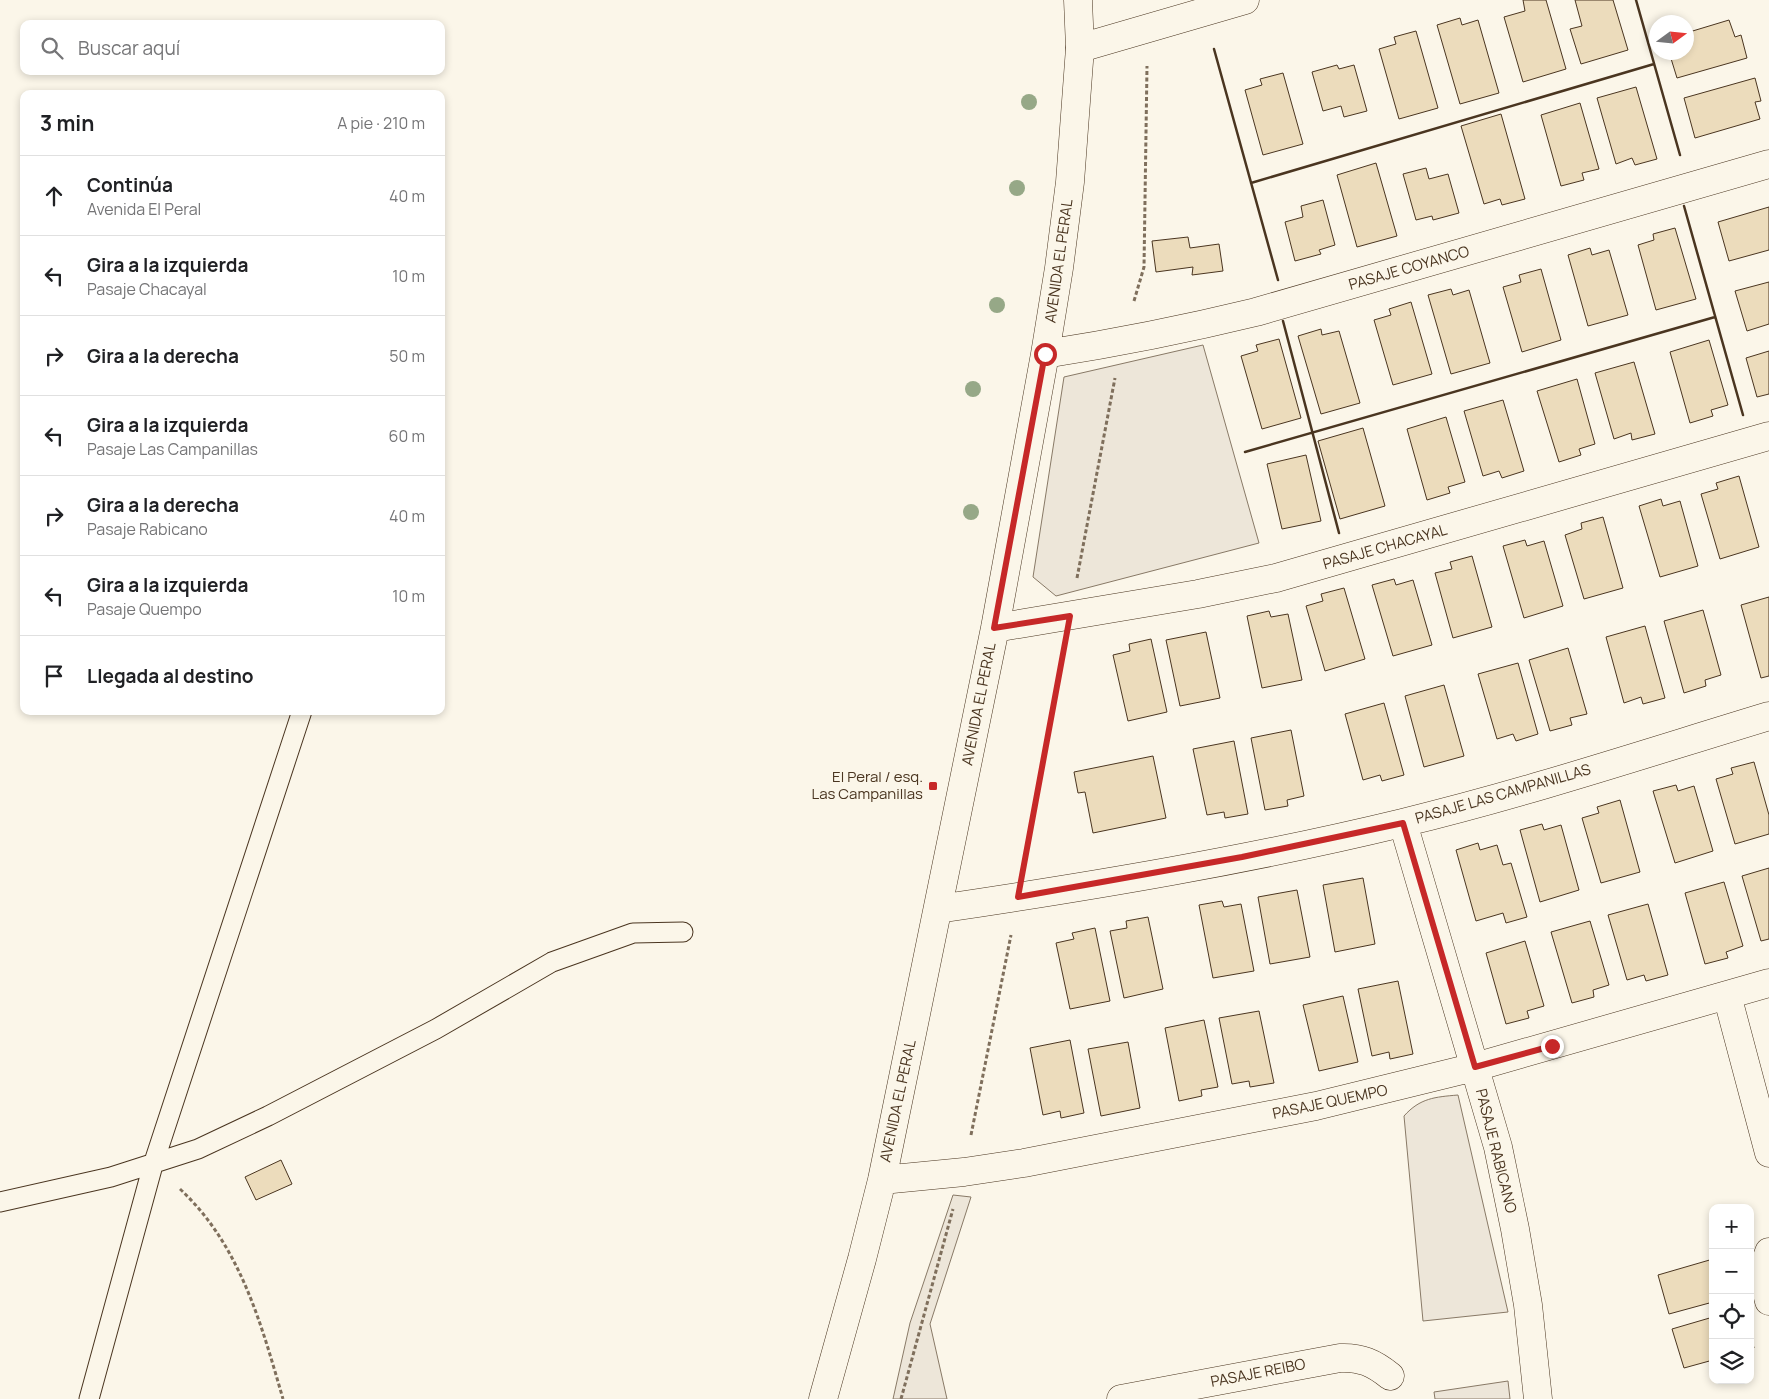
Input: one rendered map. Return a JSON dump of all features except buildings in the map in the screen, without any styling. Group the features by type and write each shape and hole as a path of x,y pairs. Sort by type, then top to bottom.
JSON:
{"street":[{"name":"AVENIDA EL PERAL","path":"823,1399 882,1180 994,628 1045,354 1070,182 1080,48 1078,0"},
{"path":"1080,48 1245,0"},
{"name":"PASAJE COYANCO","path":"1045,354 1209,324 1256,312 1769,164"},
{"name":"PASAJE CHACAYAL","path":"994,628 1198,594 1276,578 1769,436"},
{"name":"PASAJE LAS CAMPANILLAS","path":"938,909 1018,897 1242,857 1403,823 1478,803 1769,716"},
{"name":"PASAJE RABICANO","path":"1403,823 1498,1147 1528,1305 1538,1399"},
{"name":"PASAJE QUEMPO","path":"882,1180 964,1172 1084,1152 1306,1108 1475,1067 1769,983"},
{"path":"1727,995 1769,1153"},
{"path":"1769,1252 1765,1262 1764,1276 1769,1300"},
{"name":"PASAJE REIBO","path":"1121,1399 1340,1358 1368,1361 1390,1376"}],"lane":[{"path":"89,1399 153,1165 301,715"},
{"path":"0,1202 111,1177 198,1149 436,1029 552,962 633,933 683,932"}],"path":[{"path":"901,1399 964,1172 1018,897 1122,341 1144,266 1147,28"},
{"path":"153,1165 189,1199 210,1224 230,1255 247,1287 260,1321 283,1399"}],"shaded area":[{"path":"1203,345 1259,543 1056,596 1033,577 1064,377"},
{"path":"1458,1095 1508,1312 1423,1321 1404,1116 1422,1102"},
{"path":"953,1195 971,1197 930,1324 947,1399 893,1399 910,1323"},
{"path":"1508,1381 1510,1399 1435,1399 1434,1392"}],"wall":[{"path":"1636,0 1680,155"},
{"path":"1214,49 1278,280"},
{"path":"1251,183 1654,64"},
{"path":"1684,206 1743,415"},
{"path":"1245,452 1715,317"},
{"path":"1283,321 1339,533"}],"place":[{"name":"El Peral / esq. Las Campanillas","path":"933,786"}],"route":[{"path":"1045,354 994,628 1070,616 1018,897 1242,857 1403,823 1475,1067 1552,1046"}]}
